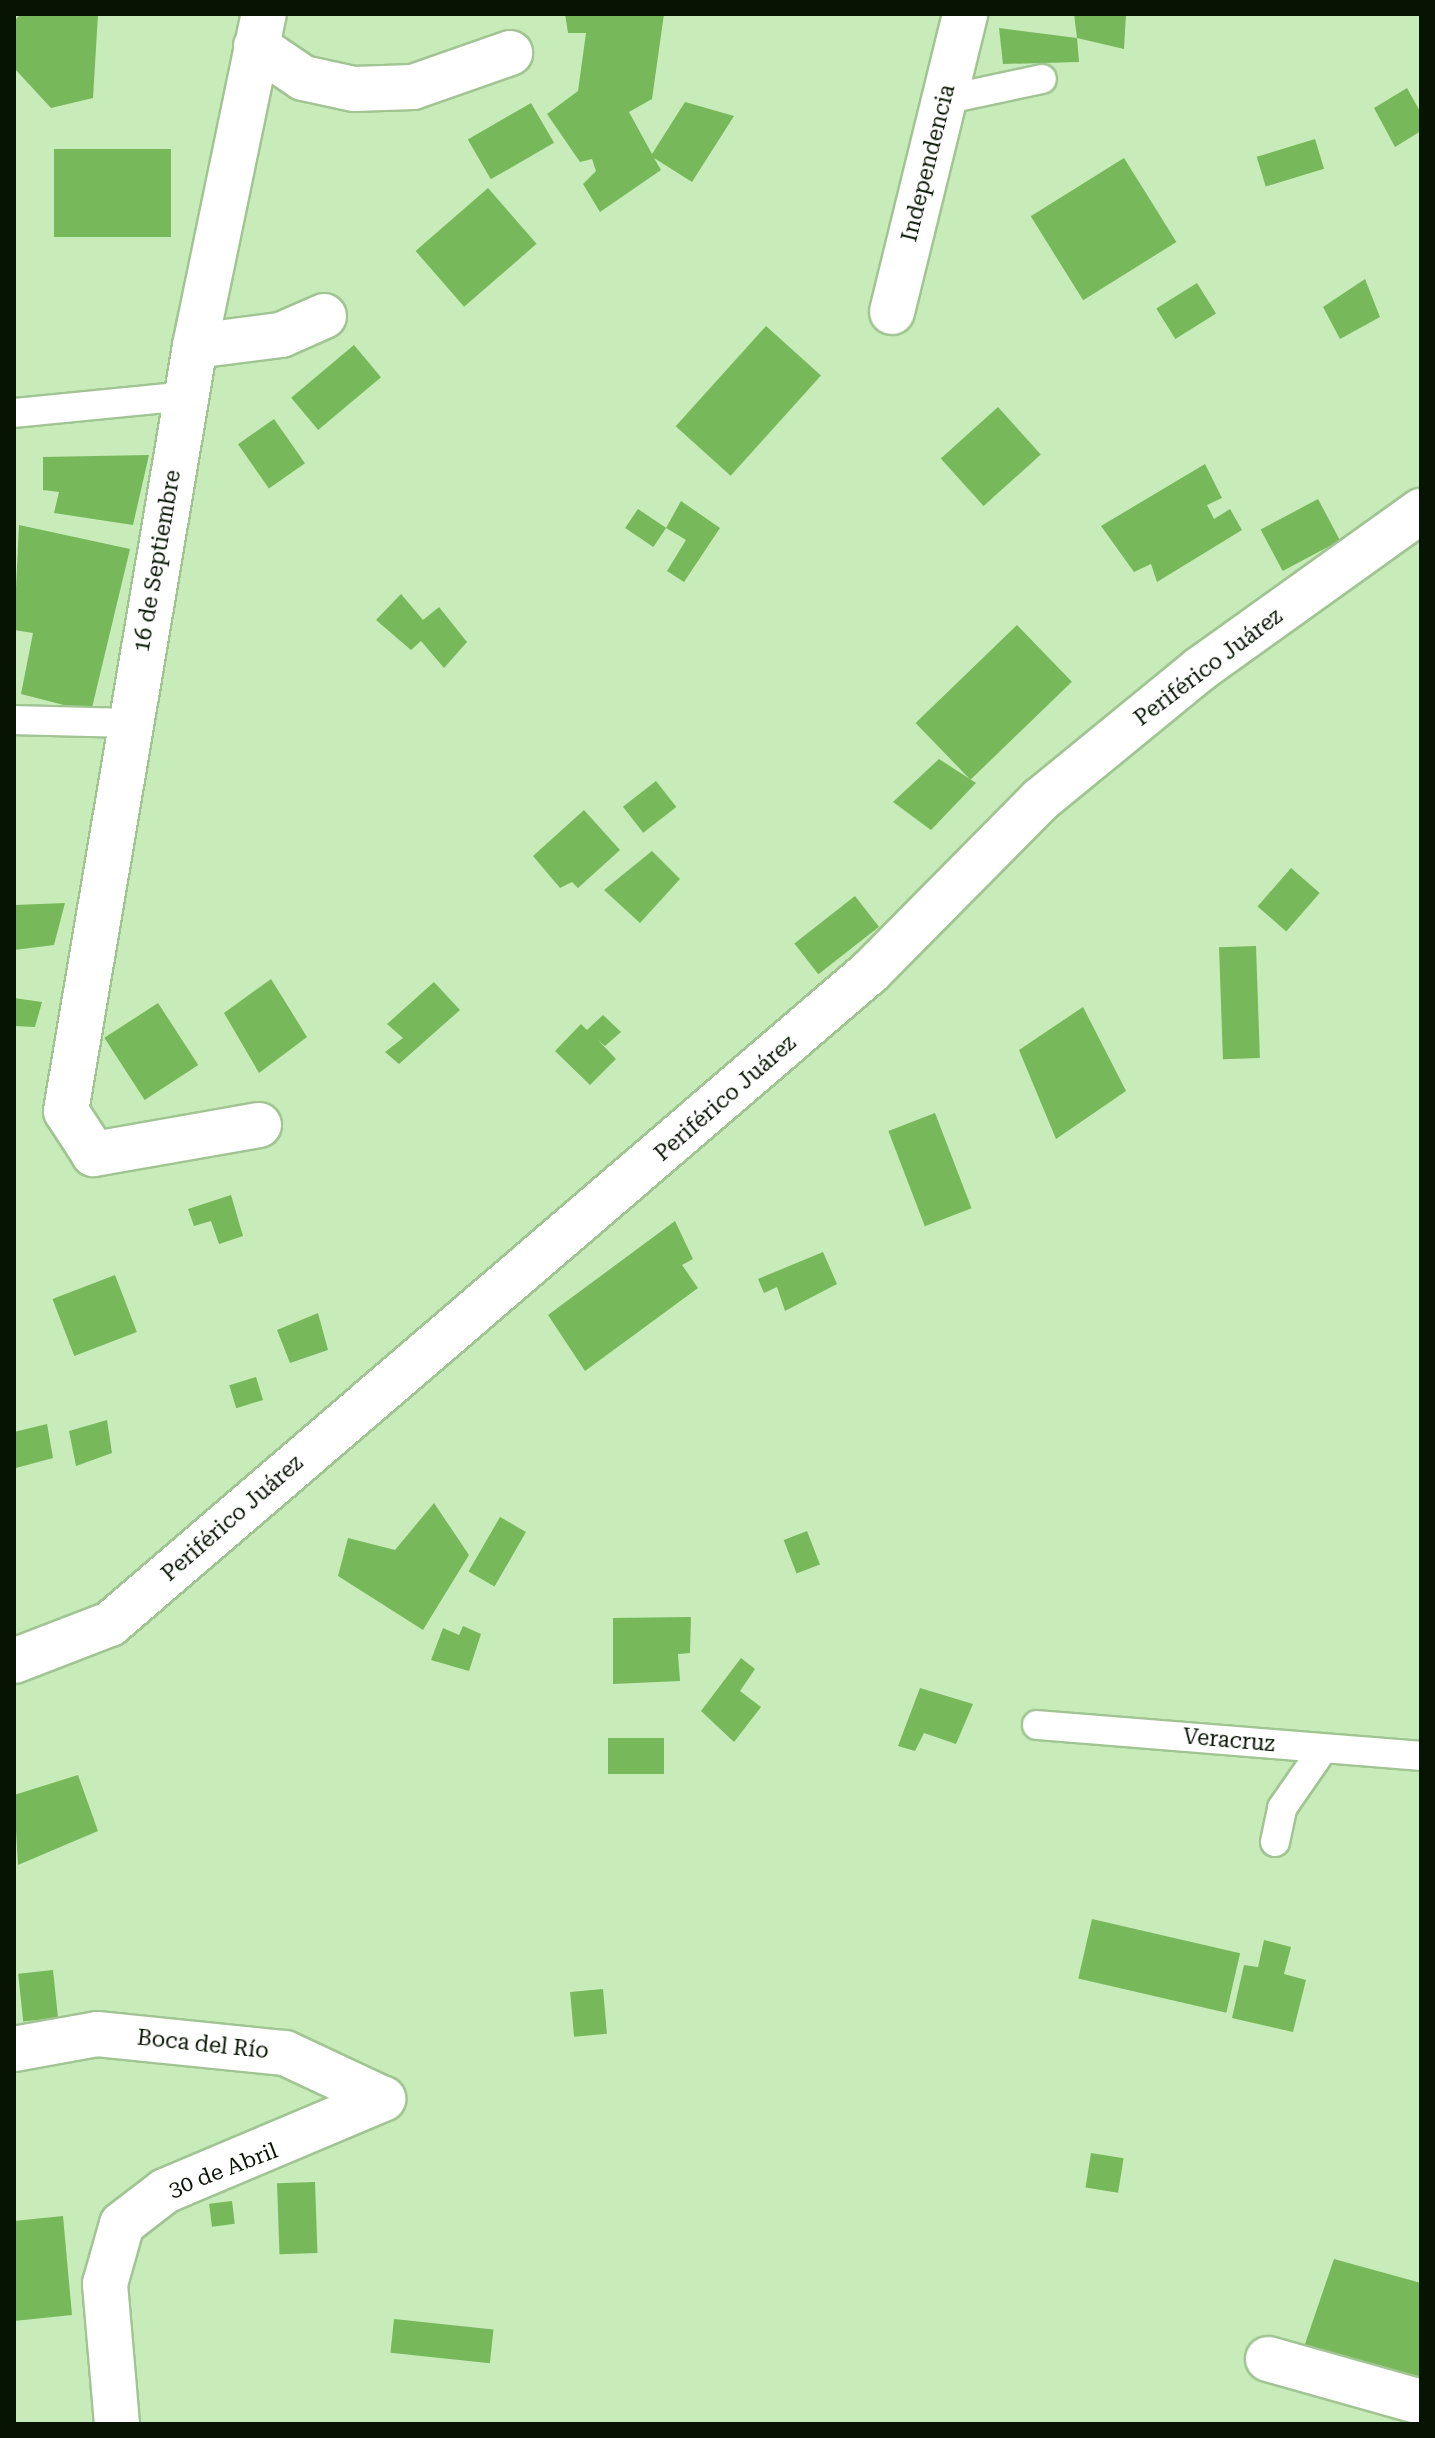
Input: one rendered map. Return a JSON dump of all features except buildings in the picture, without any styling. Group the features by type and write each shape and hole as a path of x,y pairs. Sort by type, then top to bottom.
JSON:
{"street":[{"name":"Independencia","path":"892,312 965,14"},
{"path":"260,30 303,78 354,89 413,87 510,53"},
{"name":"16 de Septiembre","path":"259,1125 94,1154 66,1111 127,723 195,346 260,30"},
{"path":"195,346 281,335 324,316"},
{"name":"Periférico Juárez","path":"14,1661 110,1624 870,972 1040,800 1200,669 1421,511"},
{"name":"Boca del Río","path":"14,2049 97,2034 285,2053 383,2099"},
{"name":"30 de Abril","path":"117,2424 105,2284 122,2224 165,2191 383,2099"},
{"path":"1268,2359 1421,2402"}],"lane":[{"path":"944,100 1042,79"},
{"path":"14,413 187,396"},
{"path":"14,720 127,723"},
{"name":"Veracruz","path":"1037,1725 1421,1756"},
{"path":"1275,1842 1282,1808 1323,1749"}]}
